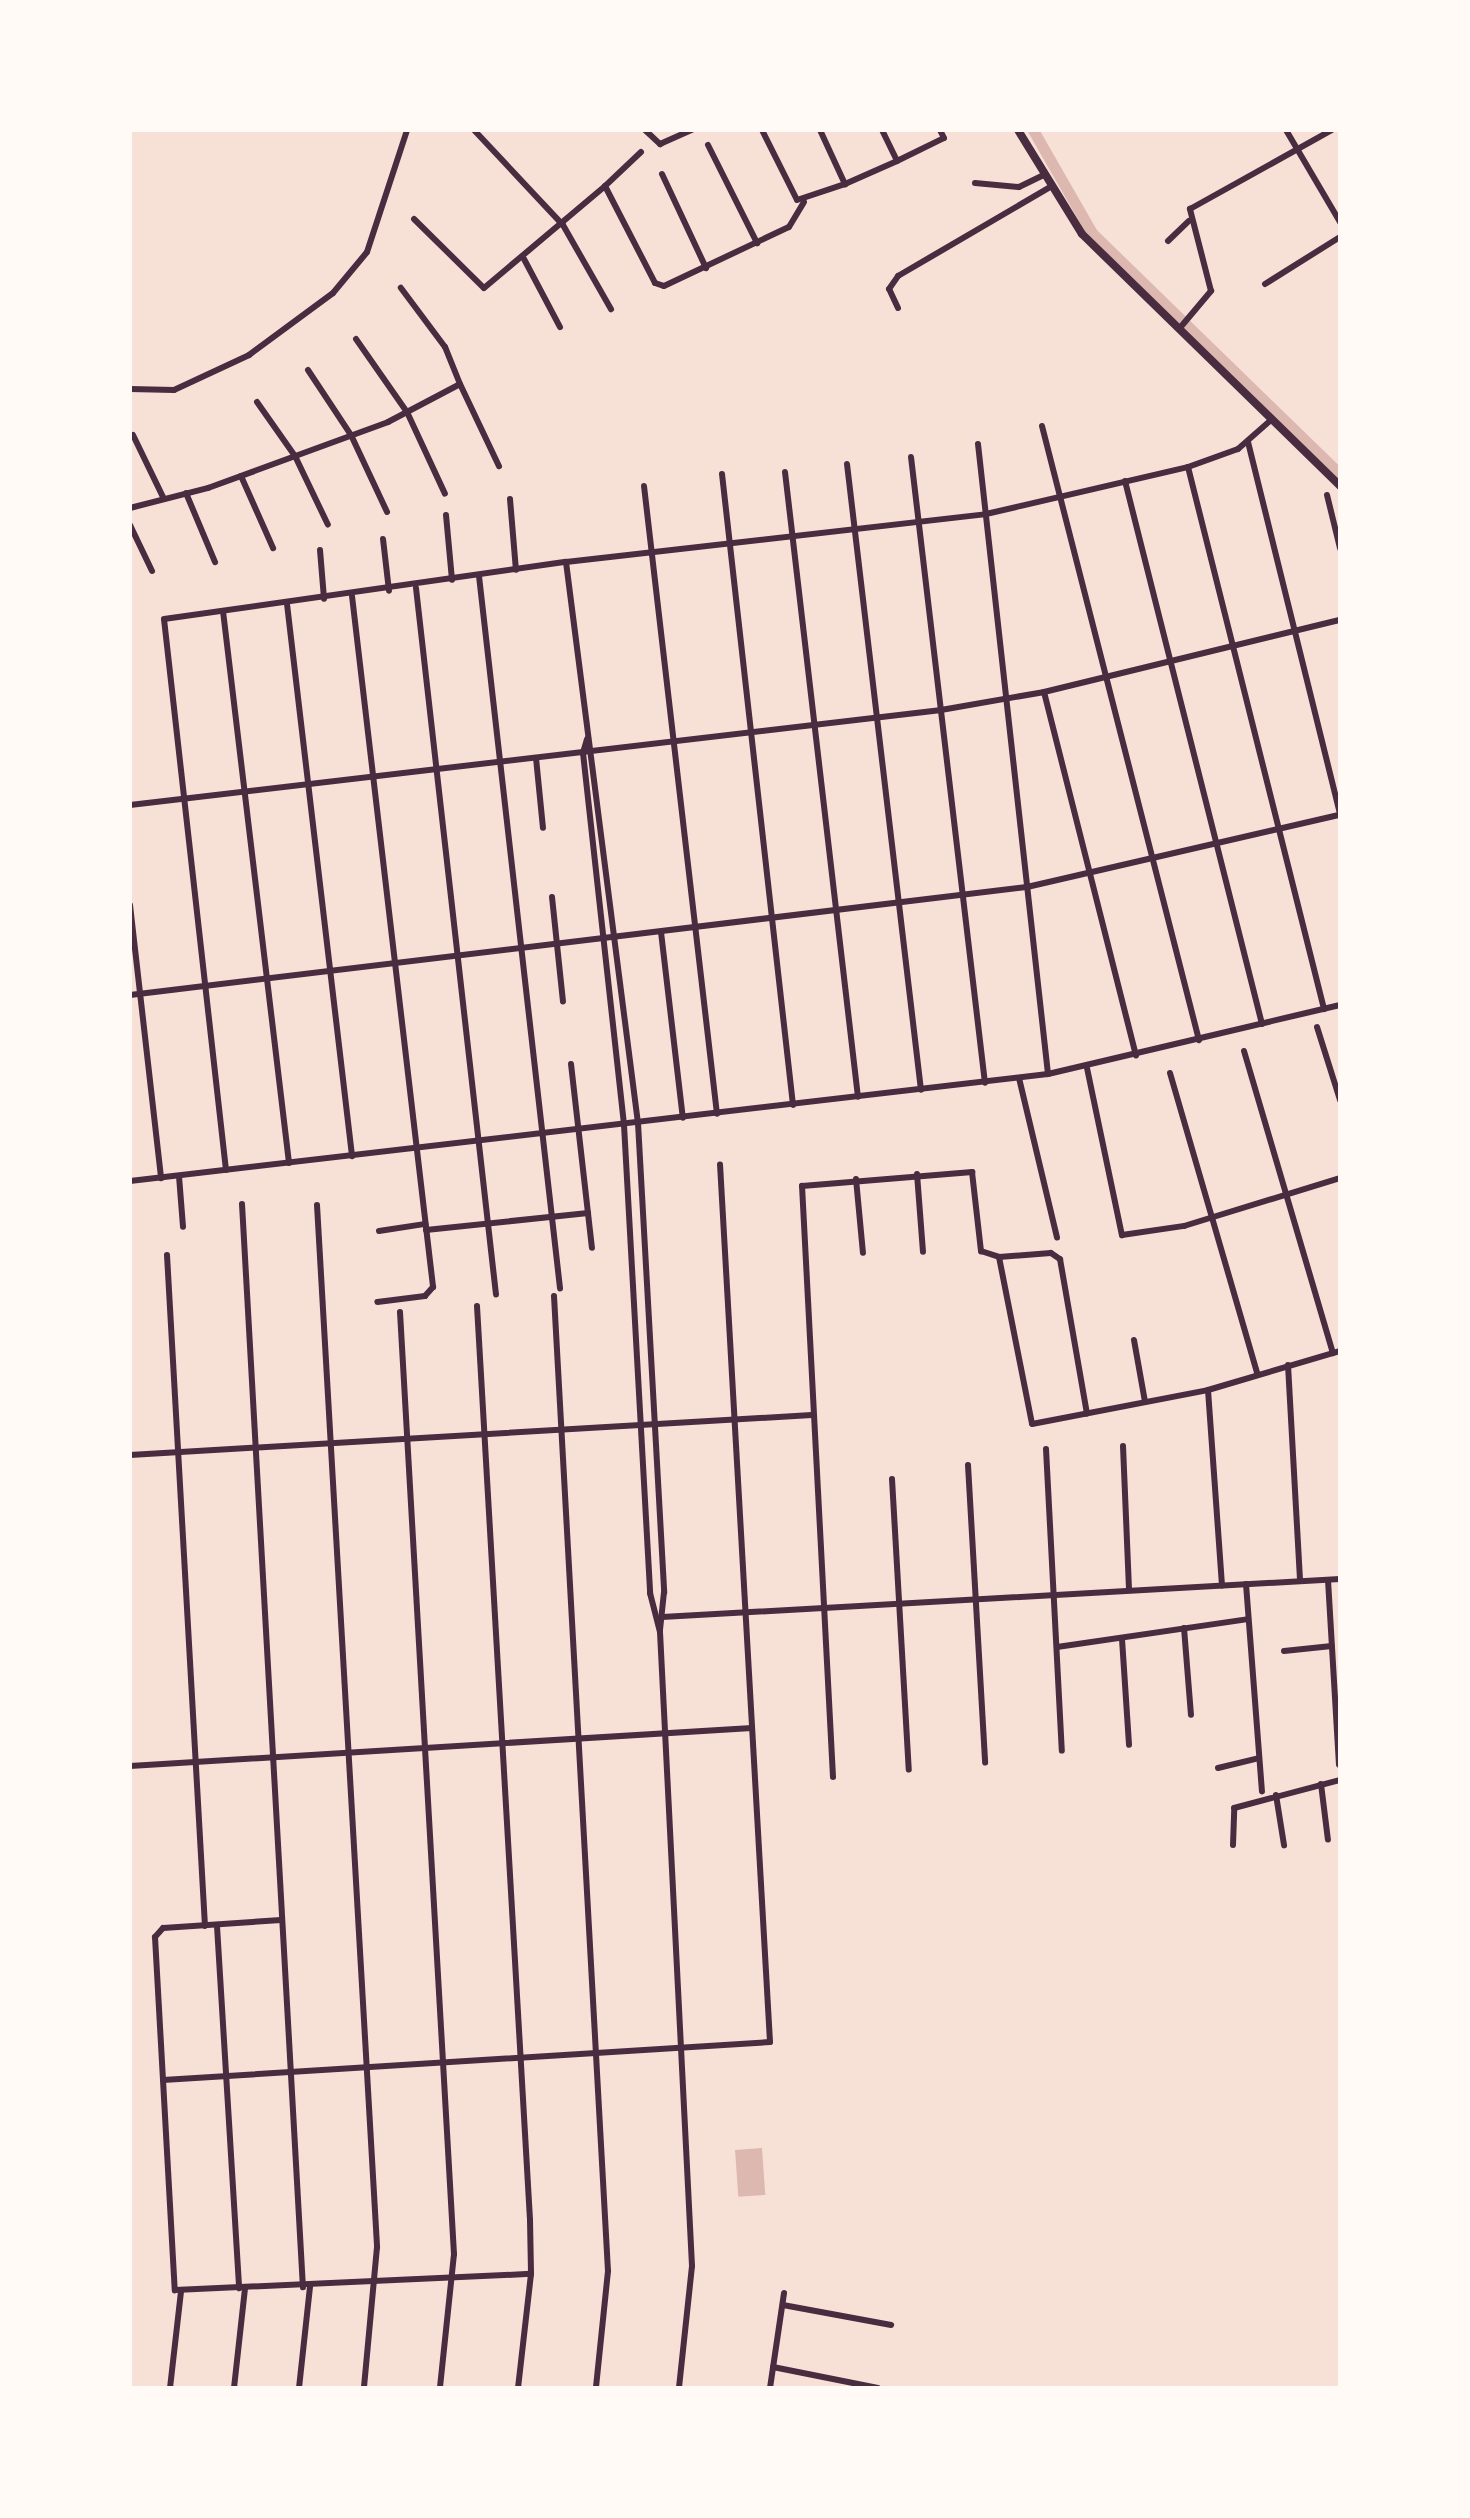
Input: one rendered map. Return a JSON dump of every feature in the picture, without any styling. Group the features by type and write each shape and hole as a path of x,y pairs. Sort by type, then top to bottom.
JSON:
{"street":[{"path":"130,389 174,390 248,355 333,293 366,252 406,130"},
{"path":"474,130 563,226 611,309"},
{"path":"644,130 660,144 692,130"},
{"path":"762,130 796,200 804,202"},
{"path":"820,130 845,184"},
{"path":"882,130 897,161"},
{"path":"606,186 655,284 706,268 789,227 804,202 944,138 940,130"},
{"path":"1018,130 1082,234 1340,486"},
{"path":"1286,130 1340,222"},
{"path":"1168,241 1189,221 1195,205 1332,130"},
{"path":"708,145 756,243"},
{"path":"414,219 484,288 563,226 640,152"},
{"path":"662,174 706,268"},
{"path":"976,182 1019,187 1044,175"},
{"path":"898,308 889,289 898,276 1052,186"},
{"path":"1181,327 1203,305 1210,271 1189,221"},
{"path":"1264,284 1340,237"},
{"path":"524,259 560,327"},
{"path":"401,288 445,347 499,466"},
{"path":"356,340 407,412 445,494"},
{"path":"308,370 351,435 387,512"},
{"path":"130,508 241,476 351,435 460,384"},
{"path":"257,402 295,456 328,525"},
{"path":"226,1170 162,622 416,588 566,562 986,514 1188,467 1248,442 1272,420"},
{"path":"1042,426 1199,1040"},
{"path":"133,435 164,499"},
{"path":"130,995 1027,888 1340,815 1248,442"},
{"path":"978,444 1048,1074"},
{"path":"911,458 986,1082"},
{"path":"847,464 921,1090"},
{"path":"1188,467 1324,1009"},
{"path":"785,472 858,1098"},
{"path":"722,474 793,1104"},
{"path":"241,476 273,548"},
{"path":"1125,481 1262,1024"},
{"path":"644,486 717,1114"},
{"path":"186,493 215,562"},
{"path":"1326,494 1340,548"},
{"path":"510,499 516,570"},
{"path":"446,515 452,580"},
{"path":"130,525 152,572"},
{"path":"383,539 389,591"},
{"path":"320,550 324,599"},
{"path":"566,562 638,1124 665,1617 660,1632 662,1735 692,2266 679,2388"},
{"path":"479,576 560,1288"},
{"path":"416,588 496,1294"},
{"path":"352,596 432,1292 376,1302"},
{"path":"287,604 352,1156"},
{"path":"223,612 290,1163"},
{"path":"130,804 941,710 1107,678 1340,620"},
{"path":"1044,692 1136,1056"},
{"path":"587,739 583,752 624,1125 654,1618 660,1632"},
{"path":"536,758 544,828"},
{"path":"552,897 564,1001"},
{"path":"130,905 161,1178"},
{"path":"662,932 683,1118"},
{"path":"130,1181 1048,1074 1087,1068 1340,1005"},
{"path":"1317,1027 1340,1100"},
{"path":"1000,1257 1028,1418 1038,1425 1208,1390 1336,1352 1244,1051"},
{"path":"571,1064 592,1248"},
{"path":"1087,1068 1122,1235 1211,1217 1340,1178"},
{"path":"1170,1073 1257,1374"},
{"path":"1020,1078 1057,1238"},
{"path":"162,2080 770,2042 720,1164"},
{"path":"832,1777 800,1190 806,1183 972,1172 981,1252 1000,1257 1051,1253 1060,1259 1088,1414"},
{"path":"918,1174 923,1252"},
{"path":"179,1176 183,1227"},
{"path":"856,1179 863,1253"},
{"path":"242,1204 281,1920 306,2287 299,2388"},
{"path":"317,1204 376,2282 364,2388"},
{"path":"378,1231 488,1225 588,1213"},
{"path":"167,1255 205,1926"},
{"path":"554,1296 608,2271 596,2388"},
{"path":"478,1306 532,2274 518,2388"},
{"path":"400,1312 454,2276 440,2388"},
{"path":"1134,1340 1145,1402"},
{"path":"1288,1365 1300,1582"},
{"path":"1208,1390 1222,1585"},
{"path":"130,1454 812,1415"},
{"path":"1122,1446 1130,1590"},
{"path":"1046,1449 1062,1751"},
{"path":"968,1465 985,1763"},
{"path":"892,1479 909,1770"},
{"path":"654,1618 1340,1579"},
{"path":"1328,1580 1339,1765"},
{"path":"1246,1584 1262,1791"},
{"path":"1056,1647 1248,1619"},
{"path":"1184,1628 1191,1715"},
{"path":"1122,1639 1128,1745"},
{"path":"1284,1651 1332,1646"},
{"path":"130,1766 425,1746 578,1742 752,1728"},
{"path":"1218,1768 1259,1758"},
{"path":"1233,1844 1232,1811 1276,1795 1340,1780"},
{"path":"1321,1784 1328,1840"},
{"path":"1276,1795 1284,1845"},
{"path":"281,1920 163,1928 155,1937 173,2284 182,2292 532,2274"},
{"path":"217,1926 242,2288 234,2388"},
{"path":"170,2388 182,2292"},
{"path":"770,2388 784,2294"},
{"path":"783,2305 891,2325"},
{"path":"773,2367 878,2388"}],"shaded area":[{"path":"762,2148 765,2195 738,2197 735,2150"}],"waterway":[{"path":"1033,130 1092,233 1340,474"}]}
